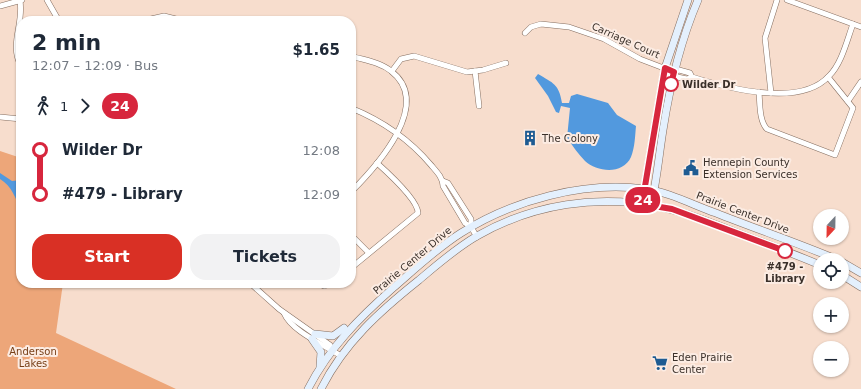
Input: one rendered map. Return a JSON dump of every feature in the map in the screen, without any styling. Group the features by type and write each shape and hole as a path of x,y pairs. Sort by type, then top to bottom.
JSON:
{"main road":[{"path":"642,204 665,68 688,0"},
{"path":"651,205 655,190 665,118 674,72 686,30 698,0"},
{"name":"Prairie Center Drive","path":"308,389 332,350 348,330 377,302 434,252 471,227 514,207 557,195 601,187 655,190 820,253"},
{"name":"Prairie Center Drive","path":"321,389 341,356 383,309 455,251 477,236 508,221 532,212 562,205 596,202 651,205 685,214 813,262"},
{"path":"849,266 860,272"},
{"path":"849,279 861,287"},
{"path":"318,372 322,358 314,336 327,337 338,334 356,316 377,302"}],"street":[{"path":"47,0 56,16"},
{"path":"771,93 765,38 778,0"},
{"path":"787,0 861,27"},
{"path":"0,6 21,1 22,16"},
{"name":"Carriage Court","path":"525,33 531,27 541,24 569,28 604,39 640,59 674,72 677,77 687,79 692,77 713,84 759,92"},
{"path":"828,77 854,108 835,155 767,129 764,126 759,92 771,93 806,90 821,83 828,77 837,65 853,24"},
{"path":"16,40 16,53"},
{"path":"392,71 401,59 414,56 458,70 475,71 506,63"},
{"path":"356,58 392,71 399,79 406,95 406,115 397,132 377,163 356,186"},
{"path":"475,71 479,106"},
{"path":"848,100 861,82"},
{"path":"356,110 397,132 424,156 443,181 448,183 471,219 471,227 477,236"},
{"path":"0,117 16,119"},
{"path":"356,264 417,215 419,211 406,192 377,163"},
{"path":"356,240 369,253"},
{"path":"254,288 314,336 330,345 332,350 341,356"}],"green space":[{"name":"Anderson Lakes","path":"0,151 16,156 16,288 62,288 56,333 176,389 0,389"}],"water":[{"path":"538,74 557,88 562,103 569,103 571,96 577,94 608,103 617,115 636,126 635,142 631,157 627,163 622,167 610,170 596,168 585,161 567,138 570,108 561,106 559,113 556,112 548,96 535,78"},
{"path":"0,173 12,181 16,181 16,199 8,185 0,179"}],"bus line":[{"name":"24","path":"671,84 674,72 665,68 642,204 672,209 785,251"}],"place":[{"name":"Wilder Dr","path":"671,84"},
{"name":"The Colony","path":"530,138"},
{"name":"Hennepin County Extension Services","path":"691,168"},
{"name":"#479 - Library","path":"785,251"},
{"name":"Eden Prairie Center","path":"660,363"}]}
